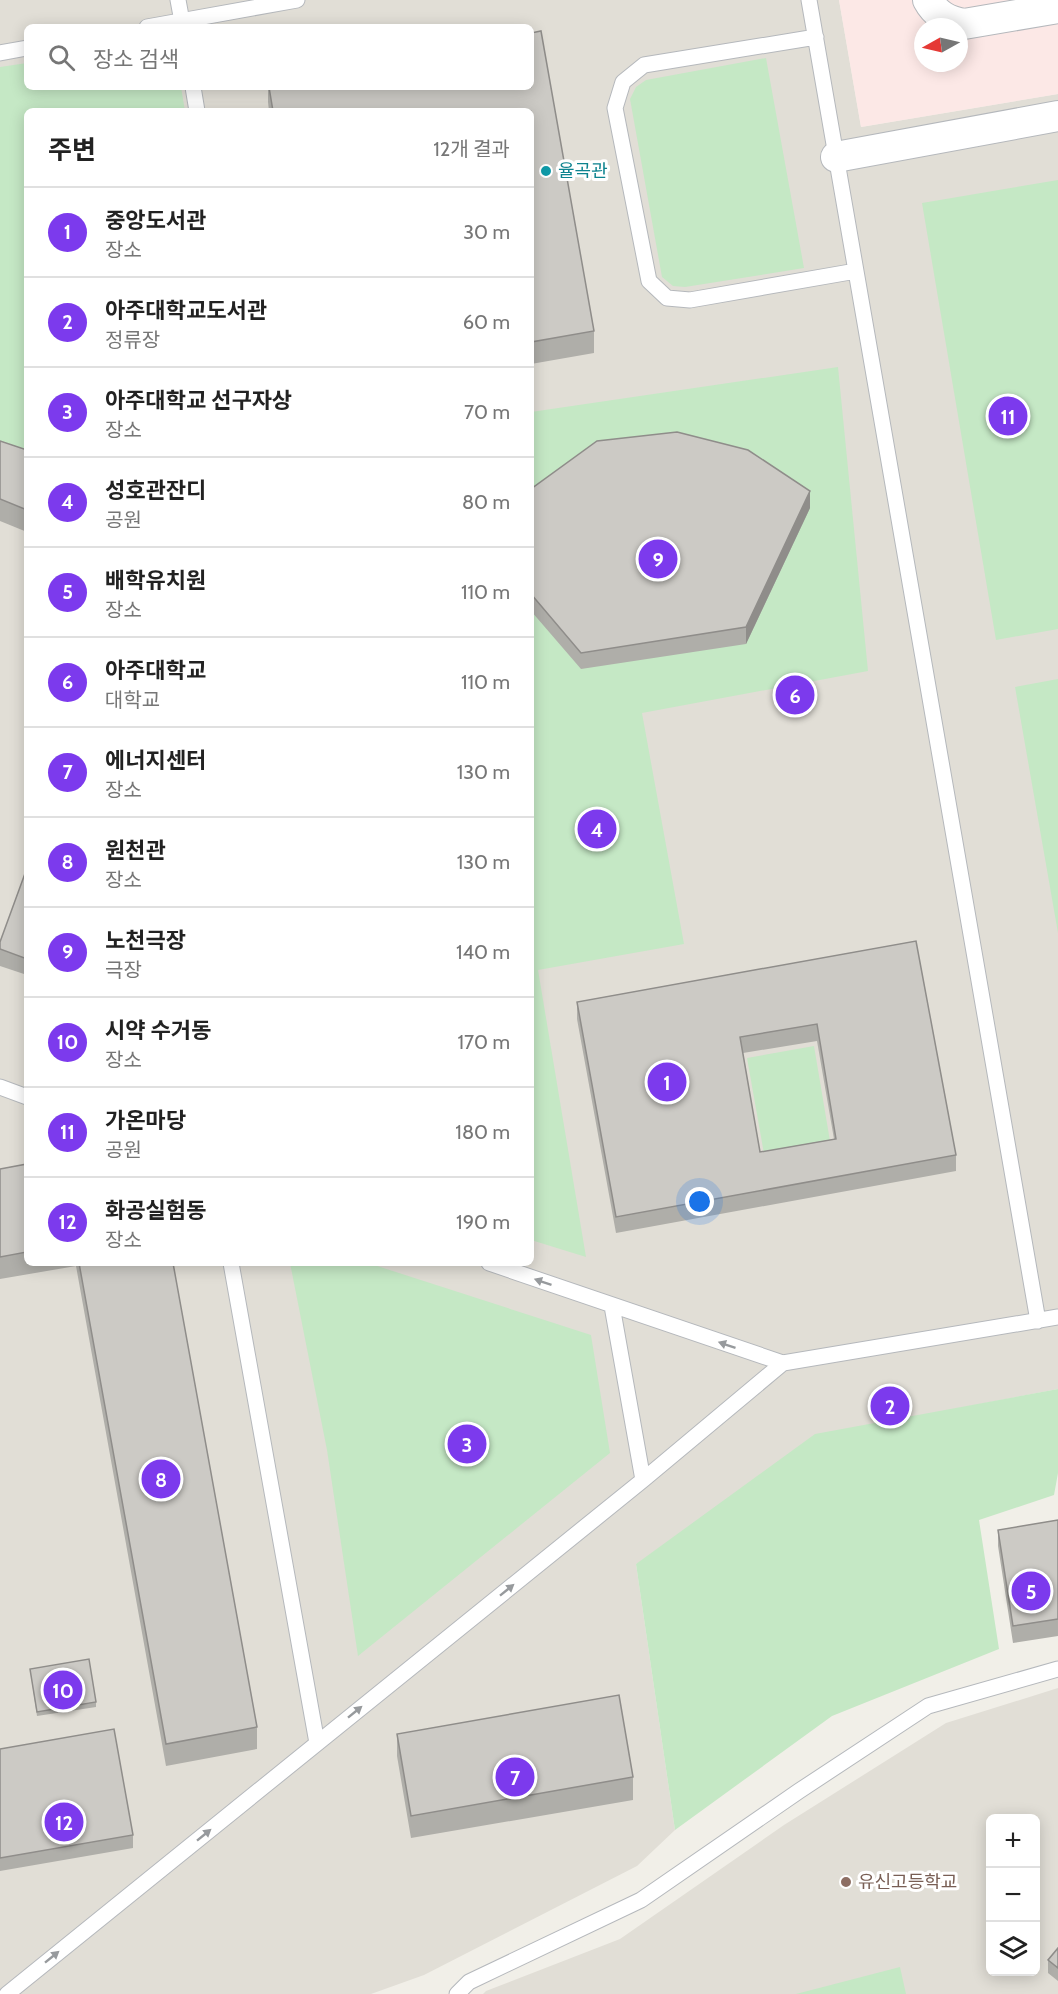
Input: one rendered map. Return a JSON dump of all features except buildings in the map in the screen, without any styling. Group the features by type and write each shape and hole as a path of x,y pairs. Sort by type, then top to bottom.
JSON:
{"street":[{"path":"928,0 932,9 949,21 964,24 1058,8"},
{"path":"836,157 1058,116"}],"lane":[{"path":"178,0 182,24 297,0"},
{"path":"809,0 1038,1321"},
{"path":"816,37 644,65 623,82 615,108 649,281 666,298 690,300 856,271"},
{"path":"0,53 24,49"},
{"path":"194,90 196,108"},
{"path":"0,1087 24,1096"},
{"path":"232,1266 317,1743"},
{"path":"498,1266 783,1363 1058,1317"},
{"path":"612,1306 643,1480"},
{"path":"7,1994 643,1480 783,1363"},
{"path":"457,1994 469,1982 640,1900 928,1706 1058,1669"}],"shaded area":[{"path":"0,0 839,0 861,127 1058,94 1058,1389 944,1411 636,1564 675,1830 637,1866 424,1975 371,1994 0,1994"},
{"path":"839,0 1058,0 1058,94 861,127"},
{"name":"유신고등학교","path":"1058,1688 1058,1994 483,1994 620,1939 784,1825 946,1723"}],"green space":[{"path":"766,58 804,268 685,287 673,286 662,277 630,99 636,87 646,80"},
{"path":"24,63 24,90 182,90 184,108 24,108 24,451 0,444 0,67"},
{"path":"1058,180 1058,629 996,640 922,203"},
{"path":"838,367 868,671 642,713 684,944 538,970 586,1257 534,1241 534,412"},
{"path":"1058,679 1058,933 1015,687"},
{"path":"814,1046 832,1153 766,1165 747,1058"},
{"path":"291,1266 377,1266 591,1335 610,1453 358,1656 327,1450"},
{"path":"1058,1389 1058,1473 1054,1495 979,1520 999,1649 832,1716 675,1830 636,1564 815,1434"},
{"path":"900,1967 906,1994 796,1994"}],"place":[{"name":"율곡관","path":"546,171"},
{"name":"가온마당","path":"1008,416"},
{"name":"노천극장","path":"658,559"},
{"name":"아주대학교","path":"795,695"},
{"name":"성호관잔디","path":"597,829"},
{"name":"중앙도서관","path":"667,1082"},
{"name":"아주대학교도서관","path":"890,1406"},
{"name":"아주대학교 선구자상","path":"467,1444"},
{"name":"원천관","path":"161,1479"},
{"name":"배학유치원","path":"1031,1591"},
{"name":"시약 수거동","path":"63,1690"},
{"name":"에너지센터","path":"515,1777"},
{"name":"화공실험동","path":"64,1822"},
{"name":"유신고등학교","path":"846,1882"}]}
